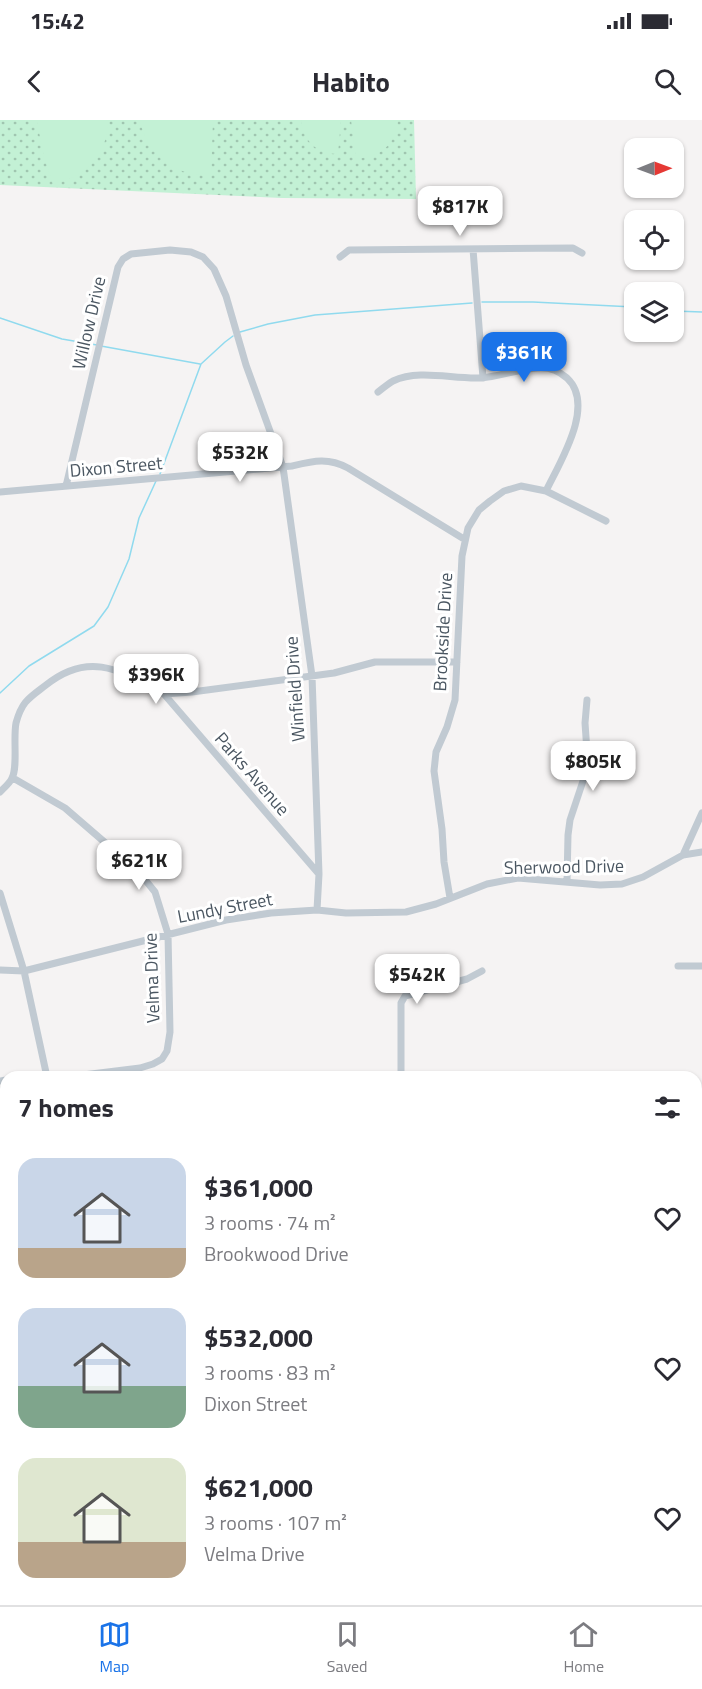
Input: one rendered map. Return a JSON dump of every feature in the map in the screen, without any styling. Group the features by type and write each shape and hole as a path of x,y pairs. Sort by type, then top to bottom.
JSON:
{"street":[{"path":"340,257 349,250 573,248 582,253"},
{"path":"473,249 483,378"},
{"name":"Willow Drive","path":"66,486 118,267 123,259 131,254 145,251 191,252 203,257 214,269 282,467"},
{"path":"378,392 393,381 420,375 483,378 537,368 550,368 564,375 574,385 579,403 577,420 546,491"},
{"name":"Dixon Street","path":"0,492 282,467 322,460 337,462 464,539"},
{"name":"Winfield Drive","path":"282,467 312,676 319,874 317,910"},
{"name":"Brookside Drive","path":"450,898 434,771 436,752 455,700 464,539 468,528 479,510 504,491 521,486 546,491 606,521"},
{"path":"164,694 334,674 375,662 457,662"},
{"name":"Parks Avenue","path":"13,778 16,724 26,700 53,679 73,669 92,665 109,669 135,678 164,694 319,874"},
{"path":"567,881 570,820 588,766 585,723 587,700"},
{"path":"0,792 13,778"},
{"name":"Velma Drive","path":"13,778 65,808 139,872 156,892 168,934 170,1032 167,1051 162,1059 155,1063 140,1068 116,1071"},
{"path":"683,855 702,813"},
{"name":"Sherwood Drive","path":"317,910 346,913 406,912 436,904 487,884 518,878 600,885 622,884 643,877 683,855 702,852"},
{"path":"0,893 24,971 46,1071"},
{"name":"Lundy Street","path":"0,970 24,971 226,920 271,913 317,910"},
{"path":"678,966 702,966"},
{"path":"400,1071 401,1003 405,996 466,979 482,971"}],"green space":[{"path":"0,120 414,120 416,199 282,198 0,185"},
{"path":"39,120 108,120 104,144 99,154 85,170 65,181 53,184 44,157 37,122"},
{"path":"139,120 213,120 211,176 185,172 164,162 150,144"},
{"path":"301,120 341,120 338,154 324,152 312,145 305,134"},
{"path":"351,120 398,120 393,137 385,148 373,155 356,159"}],"waterway":[{"path":"482,302 624,307"},
{"path":"240,332 315,315 472,303"},
{"path":"684,311 702,312"},
{"path":"0,318 62,339 97,345"},
{"path":"160,474 201,364 233,336"},
{"path":"101,346 200,364"},
{"path":"0,693 29,666 94,626 108,607 129,559 139,518 156,481"}]}
